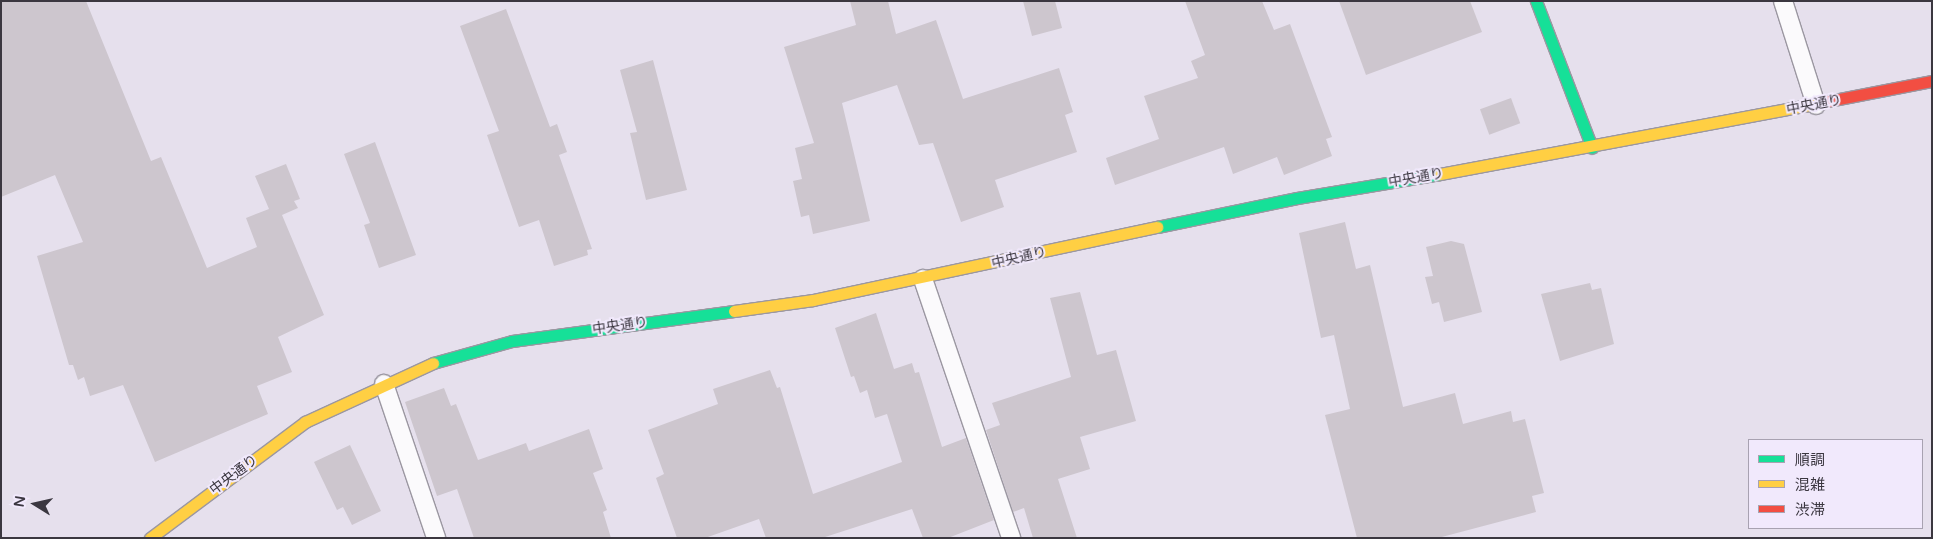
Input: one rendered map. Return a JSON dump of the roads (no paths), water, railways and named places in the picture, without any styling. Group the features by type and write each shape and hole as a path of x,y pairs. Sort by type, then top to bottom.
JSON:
{"street":[{"path":"1536,1 1592,148"},
{"name":"中央通り","path":"150,538 305,422 434,362 512,341 813,300 923,279 1297,198 1592,148 1932,81"}],"lane":[{"path":"1783,1 1816,105"},
{"path":"923,279 1010,538"},
{"path":"384,384 436,538"}]}
